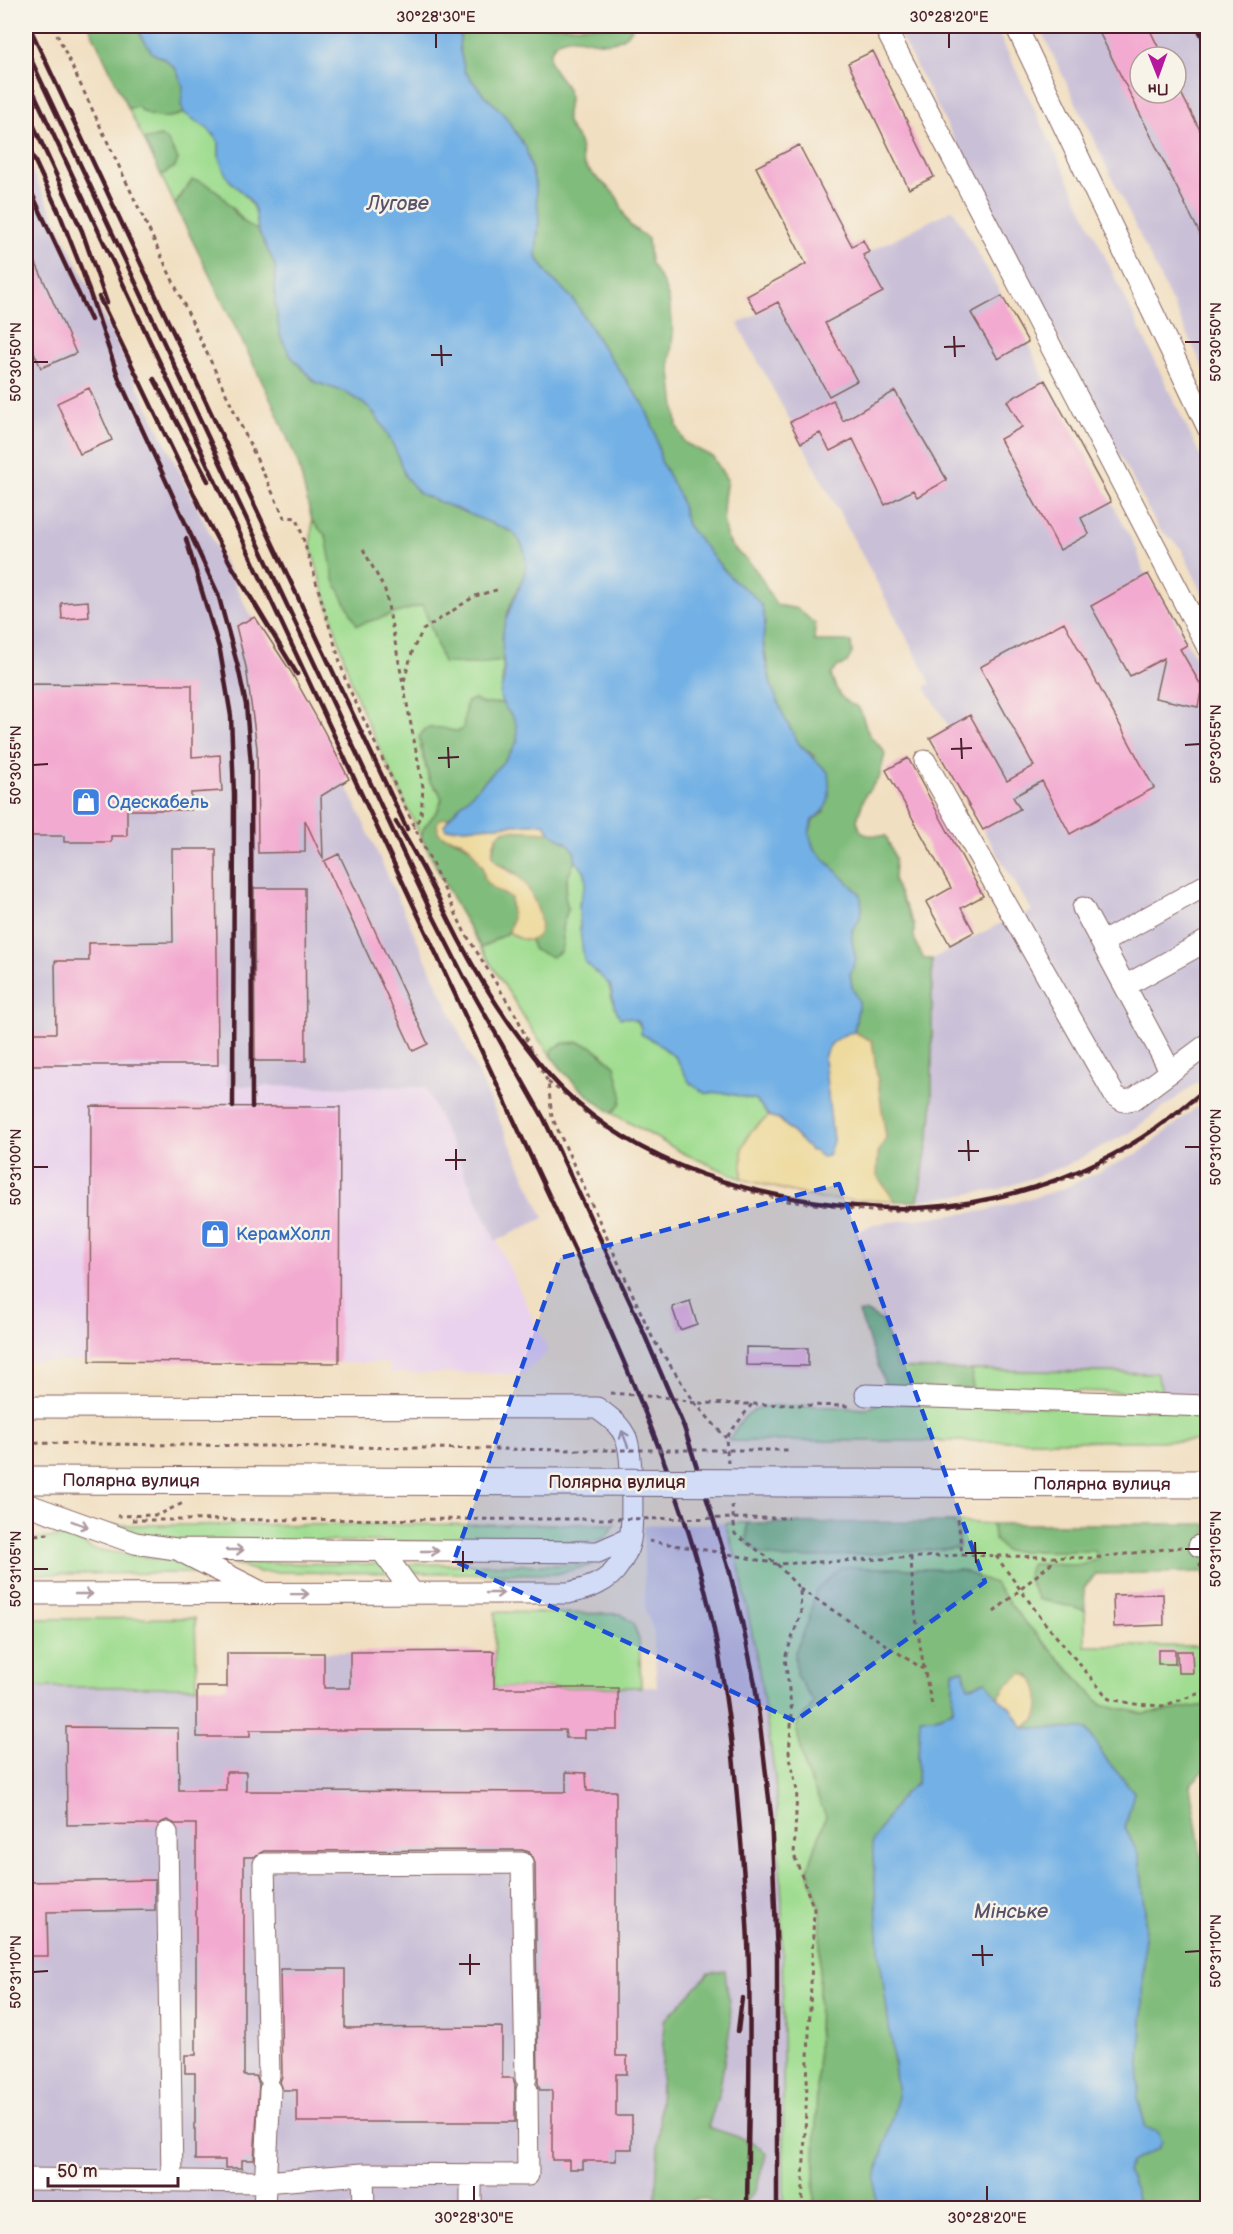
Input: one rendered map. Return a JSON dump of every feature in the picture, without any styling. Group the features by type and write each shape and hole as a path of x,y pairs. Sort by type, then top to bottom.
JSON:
{"main road":[{"name":"Полярна вулиця","path":"26,1480 1208,1484"}],"street":[{"path":"884,26 1208,648"},
{"path":"1016,26 1208,428"},
{"path":"925,761 1115,1096 1124,1101 1134,1099 1208,1044"},
{"path":"1103,942 1208,884"},
{"path":"1083,908 1171,1072"},
{"path":"1125,986 1208,940"},
{"path":"26,1407 572,1407 600,1400 620,1426 627,1440 631,1462 630,1538 626,1554 608,1579 588,1588 568,1593 26,1594"},
{"path":"861,1401 1208,1406"},
{"path":"26,1504 135,1543 176,1549 598,1552 630,1538"},
{"path":"176,1549 264,1594"},
{"path":"382,1551 412,1593"},
{"path":"167,1833 172,2181"},
{"path":"26,2179 264,2182 363,2174 528,2175 522,1863 264,1864 269,2083 264,2182 264,2208"},
{"path":"363,2174 364,2208"},
{"path":"471,2175 471,2208"}],"path":[{"path":"53,26 284,517 297,518 346,682 464,931 518,1019 532,1053 548,1082 552,1117 653,1339 695,1403 726,1438"},
{"path":"363,549 385,590 404,683 423,787 421,815 414,828"},
{"path":"404,683 413,649 423,630 475,596 500,589"},
{"path":"548,1082 567,1095 596,1122 675,1166 737,1188 787,1201 871,1211 934,1210 989,1200 1072,1177 1113,1158 1181,1112 1208,1090"},
{"path":"600,1400 672,1398 695,1403 861,1401"},
{"path":"26,1443 576,1450 790,1450"},
{"path":"188,1500 158,1515 116,1518 580,1520 789,1518"},
{"path":"957,1519 962,1555"},
{"path":"26,1535 66,1533 77,1523"},
{"path":"630,1538 777,1564 962,1555 1093,1558 1198,1546 1206,1601 1207,1692 1163,1706 1109,1699 1044,1622 996,1556"},
{"path":"911,1557 913,1600 923,1669 933,1709"},
{"path":"994,1612 1058,1557"},
{"path":"777,1564 800,1589 923,1669"},
{"path":"800,1589 801,1613 785,1658 792,1713 789,1753 797,1791 794,1855 814,1909 802,2208"}],"highlighted area":[{"path":"839,1184 985,1582 795,1721 454,1561 560,1258"}],"shaded area":[{"path":"895,26 995,26 1207,470 1207,603 1181,548 1158,528"},
{"path":"1039,26 1207,26 1207,375"},
{"path":"26,159 249,613 324,736 544,1218 496,1241 425,1087 227,1086 226,1066 26,1065"},
{"path":"953,209 1028,342 1045,380 1137,549 1143,572 1148,574 1207,677 1207,690 1204,692 1202,707 1208,709 1207,1075 1129,1133 1065,1166 1001,1189 918,1201 932,1116 932,959 1001,923 1032,911 930,738 949,727 925,687 931,683 738,324"},
{"path":"26,1065 227,1066 228,1086 425,1087 548,1351 524,1374 390,1373 389,1363 26,1362"},
{"path":"1207,1099 1207,1395 1163,1393 1155,1373 897,1368 855,1233 874,1224 985,1211 1062,1189 1139,1153"},
{"path":"725,1523 739,1565 759,1670 775,1777 782,1902 784,2208 739,2208 756,2190 753,2142 708,2127 719,2093 731,2021 725,1971 664,2021 655,2208 26,2208 26,1687 227,1687 227,1653 494,1651 495,1688 657,1687 653,1629 645,1610 643,1525"}],"green space":[{"path":"89,26 140,26 141,36 152,53 177,70 182,81 184,113 160,117 148,114 138,107 128,108"},
{"path":"462,26 631,26 632,29 622,38 611,42 569,38 560,40 550,53 551,63 568,91 567,122 579,142 584,164 616,196 630,225 648,239 650,262 664,285 669,299 673,334 670,363 677,426 685,443 713,457 727,480 723,522 727,538 758,573 777,605 798,609 815,624 814,641 851,642 852,653 846,664 837,667 831,675 843,699 857,706 869,734 885,754 879,778 865,795 857,820 860,830 867,835 886,836 895,858 894,882 914,925 914,937 918,948 924,959 932,959 932,1116 918,1201 895,1201 877,1176 878,1153 886,1138 872,1041 854,1032 859,1001 852,987 850,973 856,959 852,930 859,920 862,908 860,894 814,849 809,834 813,820 824,812 814,756 799,744 784,717 771,685 763,640 765,621 752,594 735,582 687,525 680,498 661,461 655,432 644,405 602,346 573,299 549,276 536,256 539,219 535,184 526,148 503,113 465,72 459,46"},
{"path":"138,107 148,114 160,117 184,113 208,129 219,143 219,156 255,210 258,230 249,227 232,207 182,192 175,205 161,175 175,167 178,159 167,140 160,136 144,140 128,108"},
{"path":"160,136 167,140 178,159 175,167 161,175 144,140"},
{"path":"192,180 214,189 241,220 258,230 275,265 275,301 280,335 290,355 315,382 345,392 369,407 383,426 396,451 405,476 420,494 513,532 521,543 526,553 526,571 507,616 503,661 478,664 443,663 423,605 357,625 334,580 326,536 312,521 298,463 273,404 175,205"},
{"path":"312,521 326,536 331,557 423,605 463,664 503,661 501,694 503,703 484,704 474,699 467,702 463,730 420,746 429,779 442,798 439,808 421,837 353,688 311,548"},
{"path":"474,699 484,704 503,703 516,722 517,734 514,749 507,758 449,818 444,818 443,836 456,840 471,849 479,859 487,882 511,898 512,920 509,932 481,948 421,837 424,827 438,810 442,799 438,789 430,782 419,737 425,729 429,728 462,730 467,702"},
{"path":"506,830 550,832 570,845 575,853 575,860 567,879 565,896 568,909 562,927 563,944 560,952 552,957 534,950 530,940 537,936 516,873 496,861 492,853 498,835"},
{"path":"575,860 585,872 586,883 579,904 580,930 594,972 609,985 617,1008 639,1025 642,1034 676,1058 690,1083 705,1093 726,1093 756,1100 769,1116 747,1137 743,1150 742,1179 683,1153 612,1113 620,1105 615,1066 600,1052 564,1043 552,1049 551,1055 534,1033 481,948 509,932 518,938 530,940 534,950 563,944 562,927 568,909 565,896 567,879"},
{"path":"579,1042 591,1046 615,1066 622,1095 620,1105 612,1113 578,1087 551,1055 552,1049 564,1043"},
{"path":"867,1312 882,1321 898,1368 972,1370 972,1389 886,1387 859,1313"},
{"path":"972,1370 1156,1373 1163,1393 972,1389"},
{"path":"881,1403 1207,1410 1207,1441 729,1441 737,1427 748,1415 764,1407 809,1406 866,1409"},
{"path":"953,1522 992,1524 995,1540 1005,1551 1094,1551 1099,1559 1082,1565 1032,1564 1038,1599 1085,1610 1085,1646 1200,1646 1207,1648 1207,1705 1144,1714 1101,1704 1023,1620 994,1584 960,1570 842,1567 816,1590 808,1622 795,1652 796,1675 814,1702 805,1769 826,1816 808,1869 821,1913 814,2208 784,2208 782,1902 775,1777 759,1670 739,1565 725,1523 747,1523 748,1544 785,1559 959,1548 959,1534"},
{"path":"953,1522 959,1534 959,1548 785,1559 761,1554 747,1543 747,1523"},
{"path":"615,1524 605,1538 590,1542 179,1541 149,1536 113,1525"},
{"path":"992,1524 1207,1524 1207,1572 1096,1574 1084,1588 1085,1610 1038,1599 1027,1577 1031,1564 1082,1565 1098,1559 1094,1551 1005,1551 995,1540"},
{"path":"71,1537 92,1549 195,1564 209,1573 26,1574 26,1539"},
{"path":"231,1563 592,1565 555,1574 259,1572"},
{"path":"842,1567 960,1570 994,1583 1023,1620 1101,1704 1144,1714 1207,1705 1207,1768 1190,1785 1201,1855 1208,1869 1207,2208 1139,2208 1132,2179 1127,2173 1130,2162 1159,2148 1157,2132 1146,2128 1138,2100 1145,1906 1139,1856 1125,1828 1134,1792 1108,1762 1087,1729 1023,1728 1037,1718 1038,1691 1030,1676 1007,1685 998,1698 986,1681 968,1687 963,1670 953,1671 953,1711 933,1718 920,1718 917,1783 901,1796 893,2062 899,2096 875,2179 876,2208 814,2208 821,1913 808,1869 826,1816 805,1769 796,1727 814,1702 796,1675 795,1652 808,1622 816,1590"},
{"path":"495,1612 621,1614 633,1624 639,1639 641,1687 494,1688"},
{"path":"195,1618 197,1687 26,1687 26,1619"},
{"path":"725,1971 731,2021 719,2093 708,2127 753,2142 766,2154 756,2190 739,2208 718,2208 707,2199 693,2199 687,2208 655,2208 664,2021 709,1973"}],"sand":[{"path":"449,818 445,825 446,829 544,823 550,832 505,830 498,835 493,851 494,858 499,864 519,877 526,885 535,902 540,922 537,937 524,940 509,932 512,920 511,898 494,889 485,880 483,867 468,845 438,832 437,821"},
{"path":"854,1032 872,1041 886,1138 878,1153 877,1176 895,1201 821,1199 742,1179 742,1148 751,1131 769,1116 779,1119 811,1151 831,1146 833,1141 825,1054 834,1041"},
{"path":"1023,1673 1029,1676 1036,1686 1039,1705 1037,1718 1023,1728 1012,1709 998,1698 1007,1685"}],"water":[{"name":"Лугове","path":"140,26 462,26 459,46 465,72 503,113 526,148 535,184 539,219 536,256 549,276 573,299 602,346 644,405 655,432 661,461 680,498 687,525 735,582 752,594 762,606 765,621 763,640 765,659 771,685 784,717 799,744 828,772 829,799 824,810 812,820 809,834 814,849 860,894 862,908 859,920 852,930 856,959 850,973 852,987 859,1001 854,1032 834,1041 824,1059 833,1141 828,1156 822,1157 815,1151 811,1151 779,1119 769,1116 756,1100 726,1093 705,1093 690,1083 676,1058 656,1042 641,1034 636,1020 620,1018 614,1005 610,985 584,961 579,904 586,883 585,872 575,860 575,853 570,845 550,832 544,823 446,829 444,825 462,803 501,764 517,742 515,721 501,700 500,691 504,677 503,631 525,569 526,557 522,545 513,532 420,494 405,476 396,451 383,426 369,407 345,392 315,382 290,355 280,335 275,301 275,265 258,230 255,210 249,199 229,180 219,156 219,143 214,136 208,129 184,113 181,105 183,86 176,69 165,59 152,53 141,36"},
{"name":"Мінське","path":"963,1670 968,1687 986,1681 998,1698 1012,1709 1023,1728 1087,1729 1108,1762 1134,1792 1125,1828 1139,1856 1145,1906 1138,2100 1146,2128 1157,2132 1162,2141 1159,2148 1130,2162 1127,2173 1132,2179 1139,2208 876,2208 875,2179 898,2096 879,1949 872,1842 901,1796 917,1783 920,1718 933,1718 953,1711 953,1671"}],"building":[{"path":"1096,26 1148,26 1157,45 1128,45 1128,90"},
{"path":"873,51 934,177 909,189 848,63"},
{"path":"1136,105 1187,105 1208,146 1208,250"},
{"path":"799,145 852,246 863,240 869,252 863,255 883,292 825,323 857,381 829,396 778,302 757,313 747,296 806,264 756,167"},
{"path":"26,241 76,353 41,368 26,334"},
{"path":"1002,296 1028,342 998,359 971,313"},
{"path":"1045,380 1111,502 1081,518 1089,534 1060,550 1000,439 1022,427 1007,401"},
{"path":"89,388 112,440 80,454 57,403"},
{"path":"895,391 947,480 917,497 913,490 885,505 853,439 830,451 820,433 801,443 790,422 833,400 843,421"},
{"path":"1148,574 1187,645 1180,649 1202,687 1198,707 1155,698 1164,658 1130,676 1091,606"},
{"path":"88,601 89,617 62,619 61,603"},
{"path":"255,617 291,672 349,779 321,796 323,859 305,820 305,852 258,853 257,748 246,667 236,626"},
{"path":"1064,622 1154,788 1070,834 1042,781 1013,797 1020,809 983,830 930,738 970,715 1007,781 1034,766 980,667"},
{"path":"26,684 192,685 192,757 220,755 222,791 191,793 191,810 127,810 127,836 111,836 111,842 64,842 64,836 26,836"},
{"path":"908,758 983,896 961,908 974,932 950,945 926,902 951,888 886,770"},
{"path":"172,849 216,849 218,1065 26,1065 26,1033 56,1033 55,961 89,961 89,943 173,942"},
{"path":"339,854 428,1044 413,1051 324,861"},
{"path":"254,888 305,888 306,1061 255,1061"},
{"name":"КерамХолл","path":"91,1106 340,1107 339,1363 90,1361"},
{"path":"690,1301 697,1324 680,1330 672,1307"},
{"path":"746,1347 808,1348 808,1366 746,1365"},
{"path":"1163,1594 1164,1625 1114,1627 1113,1595"},
{"path":"1158,1650 1175,1650 1175,1664 1158,1664"},
{"path":"494,1651 494,1688 618,1688 618,1730 585,1730 585,1738 566,1738 565,1730 250,1730 250,1737 197,1737 197,1687 227,1687 227,1653 324,1653 324,1688 350,1688 350,1652"},
{"path":"1177,1651 1192,1651 1193,1673 1178,1673"},
{"path":"66,1727 178,1728 179,1790 226,1790 226,1772 246,1772 246,1791 566,1792 566,1772 586,1773 587,1791 616,1791 616,2056 627,2056 627,2074 616,2074 616,2116 632,2116 632,2149 616,2149 616,2161 583,2161 583,2169 569,2169 569,2160 552,2160 552,2090 540,2090 538,2083 535,1863 529,1852 522,1850 264,1851 253,1857 244,1857 244,2076 256,2076 259,2084 254,2160 242,2160 242,2168 225,2168 225,2160 195,2160 195,2073 185,2073 185,2055 196,2055 196,1824 175,1824 167,1820 158,1824 67,1825"},
{"path":"155,1880 155,1910 47,1912 48,1956 26,1956 26,1882"},
{"path":"280,1969 345,1969 345,2028 502,2027 502,2078 513,2078 515,2122 297,2122 297,2090 283,2090 280,2082 282,2076"}],"railway":[{"path":"29,26 407,829"},
{"path":"1197,26 1208,48"},
{"path":"26,49 432,914 465,979 544,1119 636,1315 684,1427 729,1569 742,1622 755,1684 771,1815 777,1955 777,2208"},
{"path":"26,76 575,1251 639,1399 682,1512 703,1581 717,1645 728,1710 735,1776 745,1889 750,2001 747,2208"},
{"path":"26,109 82,231 107,303"},
{"path":"26,142 59,213"},
{"path":"26,181 91,320"},
{"path":"57,207 83,273 119,379 218,594 238,667 246,705 251,764 252,1107"},
{"path":"99,297 201,509 230,563 297,674"},
{"path":"154,379 208,481"},
{"path":"186,539 220,651 231,716 234,794 233,1107"},
{"path":"396,822 479,975 513,1028 550,1076 578,1104 610,1128 680,1166 717,1179 755,1190 833,1204 906,1208 974,1202 1038,1186 1098,1162 1156,1128 1208,1087"},
{"path":"738,2031 742,1998"}],"place":[{"name":"Одескабель","path":"86,802"},
{"name":"КерамХолл","path":"215,1234"}]}
